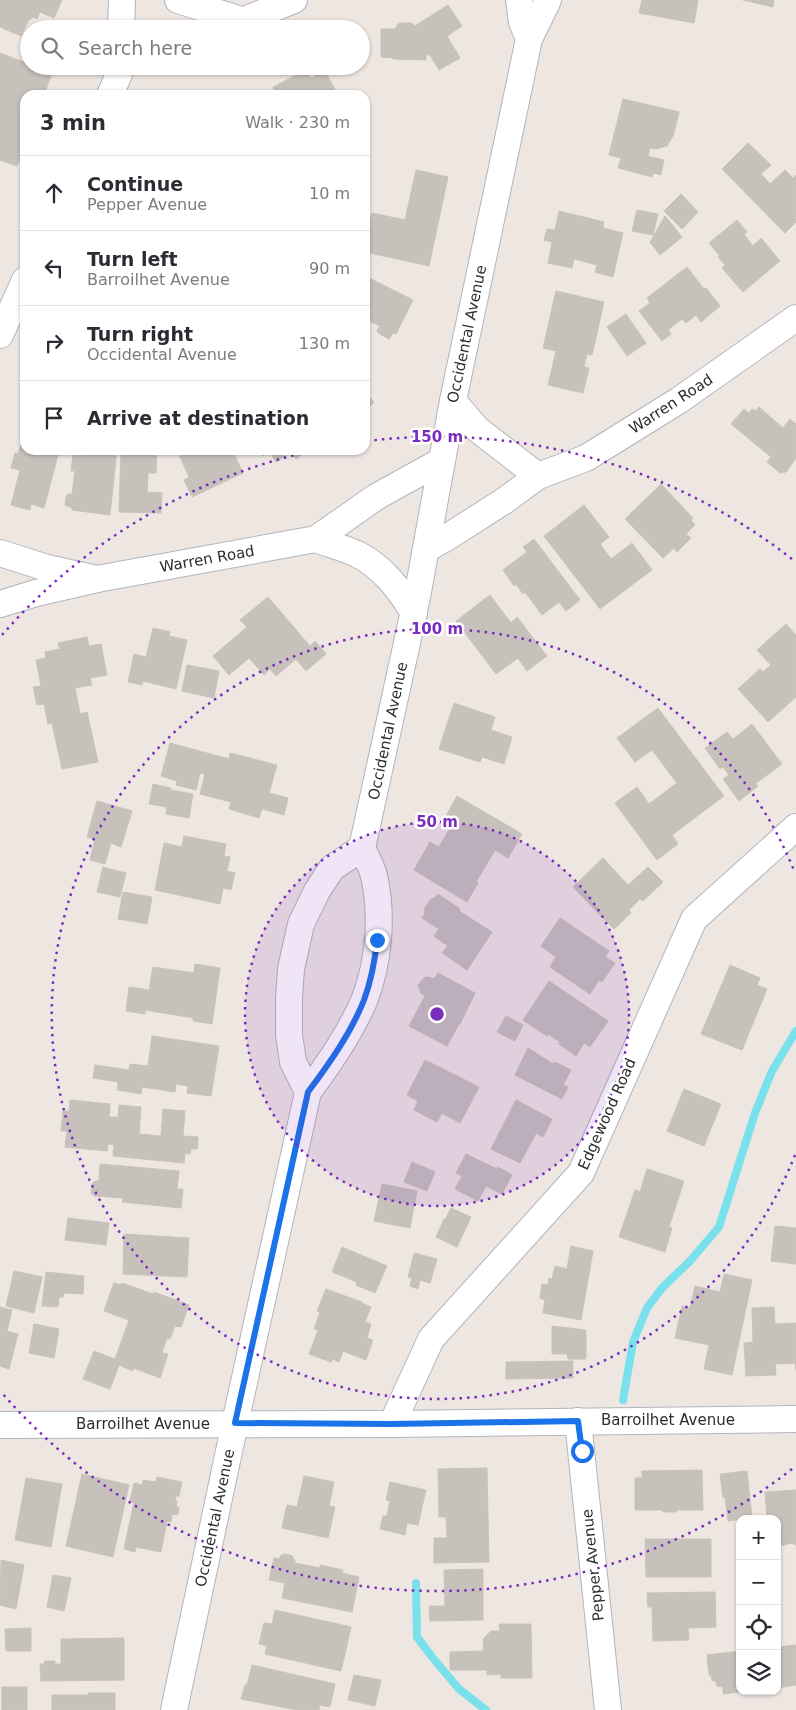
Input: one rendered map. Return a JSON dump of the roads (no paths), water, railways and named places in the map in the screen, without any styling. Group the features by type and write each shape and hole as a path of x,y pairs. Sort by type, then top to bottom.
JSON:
{"street":[{"path":"121,20 122,0"},
{"path":"178,0 220,20"},
{"path":"244,20 294,0"},
{"path":"519,0 522,22 529,38"},
{"name":"Occidental Avenue","path":"174,1710 308,1092 324,1070 364,1000 374,964 379,903 374,874 362,848 414,613 453,401 529,38 548,0"},
{"path":"0,335 20,291"},
{"name":"Warren Road","path":"426,549 504,501 538,476 586,458 661,411 796,318"},
{"path":"453,401 477,429 538,476"},
{"name":"Warren Road","path":"0,604 36,593 97,579 316,539 376,497 442,462"},
{"path":"316,539 357,554 377,567 401,592 414,613"},
{"name":"Warren Road","path":"0,553 47,568 97,579"},
{"name":"Edgewood Road","path":"392,1424 431,1339 581,1173 694,918 796,827"},
{"path":"308,1092 293,1062 289,1035 291,969 301,924 317,891 332,868 362,848"},
{"name":"Barroilhet Avenue","path":"0,1425 392,1424 796,1419"},
{"name":"Pepper Avenue","path":"578,1421 608,1710"}],"waterway":[{"path":"623,1400 633,1342 647,1308 662,1288 690,1261 719,1227 755,1113 772,1071 796,1031"},
{"path":"416,1583 417,1637 459,1689 486,1710"}]}
